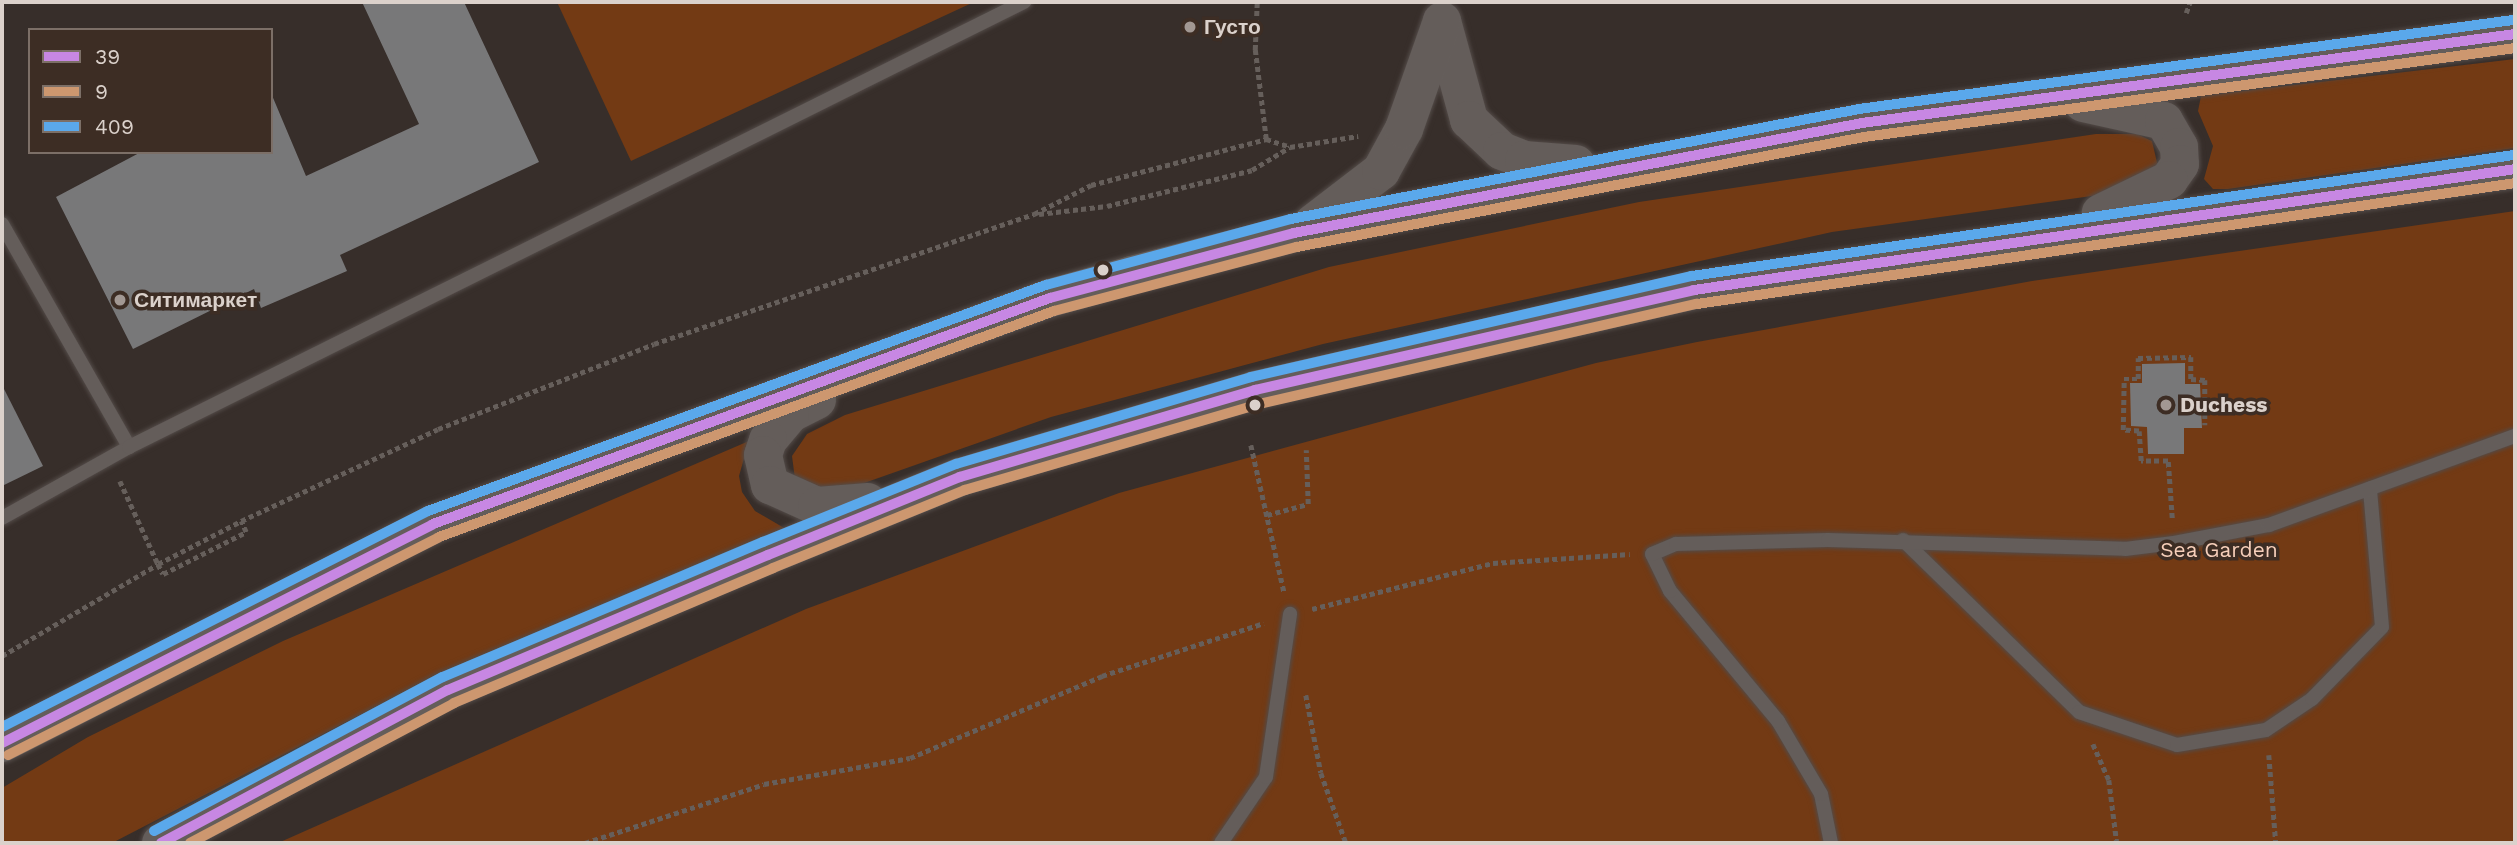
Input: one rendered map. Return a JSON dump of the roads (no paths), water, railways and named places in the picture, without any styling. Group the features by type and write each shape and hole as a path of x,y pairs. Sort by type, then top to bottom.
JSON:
{"main road":[{"path":"1294,233 1335,211 1381,170 1404,129 1442,21 1469,120 1502,151 1554,165 1644,161"},
{"path":"2,743 433,524 1050,298 1294,233 1644,161 2035,96 2515,34"},
{"path":"2035,96 2146,114 2164,121 2179,147 2180,164 2151,192 2047,235"},
{"path":"922,347 790,414 768,440 765,471 778,494 817,506 877,501 1255,390 1463,339 1694,290 2047,235 2515,169"},
{"path":"161,843 448,690 960,477"}],"lane":[{"path":"2,519 129,447 1024,2"},
{"path":"2,224 129,447"},
{"path":"1831,843 1821,794 1778,721 1670,591 1652,554 1676,544 1903,540 2125,549 2174,543 2269,526 2515,436"},
{"path":"1903,540 2079,712 2177,745 2266,730 2312,699 2382,627 2370,489"},
{"path":"1221,843 1266,777 1290,614"}],"place":[{"name":"Густо","path":"1190,27"},
{"name":"Ситимаркет","path":"120,300"},
{"name":"Duchess","path":"2166,405"}],"park label":[{"name":"Sea Garden","path":"2219,550"}]}
